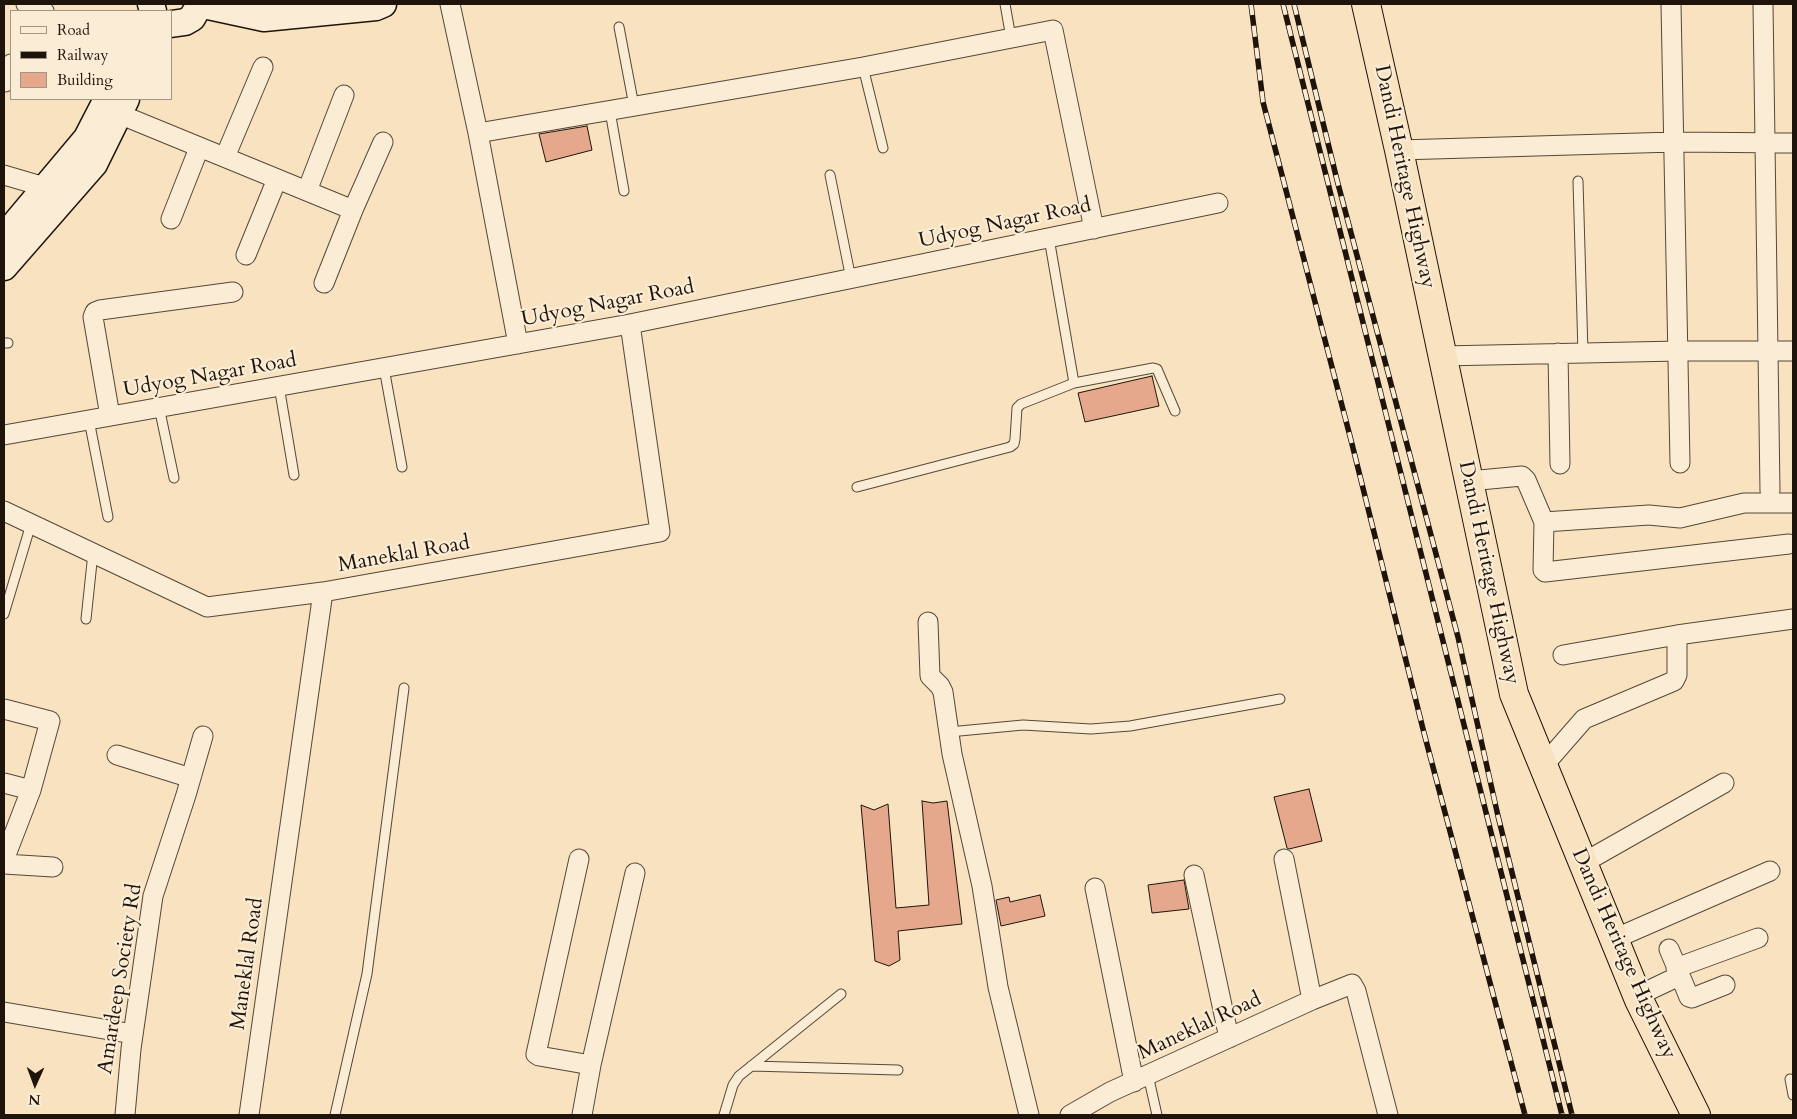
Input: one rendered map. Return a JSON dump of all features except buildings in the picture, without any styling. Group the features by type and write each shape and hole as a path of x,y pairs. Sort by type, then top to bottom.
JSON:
{"highway":[{"name":"Dandi Heritage Highway","path":"1366,4 1399,150 1514,694 1637,996 1696,1115"}],"main road":[{"path":"172,24 178,24 192,18 204,4 264,18 278,10 376,7 383,4"},
{"path":"4,237 56,191 94,164 117,104"},
{"path":"4,267 56,191"}],"street":[{"path":"450,4 478,133 518,344"},
{"path":"1672,4 1680,463"},
{"path":"1764,4 1770,491"},
{"path":"478,133 863,67 1053,30 1094,229"},
{"path":"5,82 10,67"},
{"path":"225,157 263,67"},
{"path":"307,191 344,95"},
{"path":"117,104 199,148 353,210"},
{"path":"324,283 383,142"},
{"path":"1399,150 1674,142 1793,143"},
{"path":"171,219 199,148"},
{"path":"4,175 56,191"},
{"path":"246,256 277,179"},
{"name":"Udyog Nagar Road","path":"4,435 630,324 1218,203"},
{"path":"110,416 93,317 95,312 233,292"},
{"name":"Maneklal Road","path":"249,1115 323,592 660,532 630,324"},
{"path":"1442,356 1679,351 1793,351"},
{"path":"1558,353 1560,464"},
{"path":"1469,481 1522,476 1526,480 1544,522 1543,570 1545,572 1789,544"},
{"path":"1544,522 1649,515 1680,518 1744,503 1793,503"},
{"path":"4,511 207,607 323,592"},
{"path":"1563,656 1677,635 1793,619"},
{"path":"928,622 930,676 944,692 953,761 982,886 1000,996 1029,1115"},
{"path":"1543,766 1584,719 1674,681 1677,675 1677,635"},
{"path":"4,709 50,721 31,790 4,862 53,867"},
{"name":"Amardeep Society Rd","path":"125,1115 133,1034 153,896 203,736"},
{"path":"116,754 191,778"},
{"path":"4,783 31,790"},
{"path":"1583,863 1724,783"},
{"path":"579,859 536,1054 590,1065"},
{"path":"1284,859 1312,1000"},
{"path":"1614,939 1770,871"},
{"path":"582,1115 590,1065 635,873"},
{"path":"1194,875 1229,1038"},
{"path":"1095,888 1141,1079"},
{"path":"1637,996 1678,972 1758,938"},
{"path":"1670,949 1688,997 1692,998 1724,985"},
{"name":"Maneklal Road","path":"1070,1115 1110,1092 1312,1000 1352,984 1356,991 1388,1115"},
{"path":"4,1012 133,1034"}],"lane":[{"path":"1005,4 1011,38"},
{"path":"619,27 634,106"},
{"path":"863,67 883,148"},
{"path":"610,111 624,191"},
{"path":"830,175 851,279"},
{"path":"1578,181 1583,353"},
{"path":"1049,238 1074,383"},
{"path":"384,368 402,467"},
{"path":"857,488 1010,447 1014,444 1017,408 1021,404 1074,383 1153,368 1157,369 1175,411"},
{"path":"279,386 294,475"},
{"path":"159,408 174,478"},
{"path":"89,420 108,518"},
{"path":"4,614 31,524"},
{"path":"86,619 93,553"},
{"path":"335,1115 367,974 404,688"},
{"path":"948,732 1023,725 1091,729 1130,726 1280,699"},
{"path":"724,1115 733,1085 739,1076 841,994"},
{"path":"751,1066 898,1070"},
{"path":"1141,1079 1157,1115"},
{"path":"1790,1079 1793,1094"}],"railway":[{"path":"1251,4 1263,102 1352,444 1424,733 1525,1115"},
{"path":"1283,4 1562,1115"},
{"path":"1294,4 1337,180 1458,637 1498,816 1572,1115"}]}
